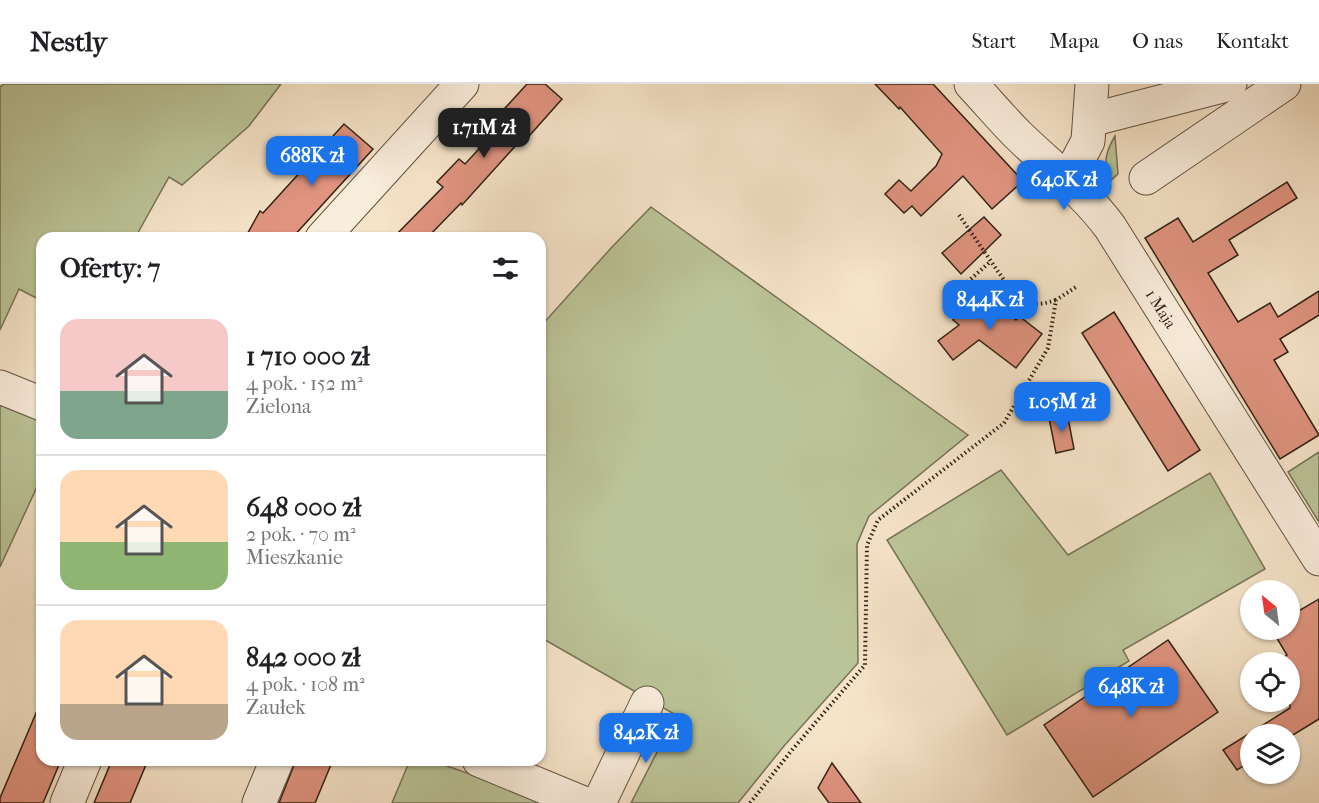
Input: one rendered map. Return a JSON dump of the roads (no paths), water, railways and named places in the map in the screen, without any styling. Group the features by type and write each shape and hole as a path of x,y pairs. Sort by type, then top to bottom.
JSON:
{"street":[{"path":"327,232 462,84"},
{"name":"1 Maja","path":"971,84 1018,135 1068,179 1096,208 1110,227 1319,559"},
{"path":"1068,179 1088,141 1092,84"},
{"path":"1090,120 1166,92 1233,94 1284,84"},
{"path":"1146,177 1233,94"},
{"path":"0,387 36,402"},
{"path":"599,803 647,704"},
{"path":"67,803 82,766"},
{"path":"259,803 274,766"},
{"path":"494,766 583,803"}]}
